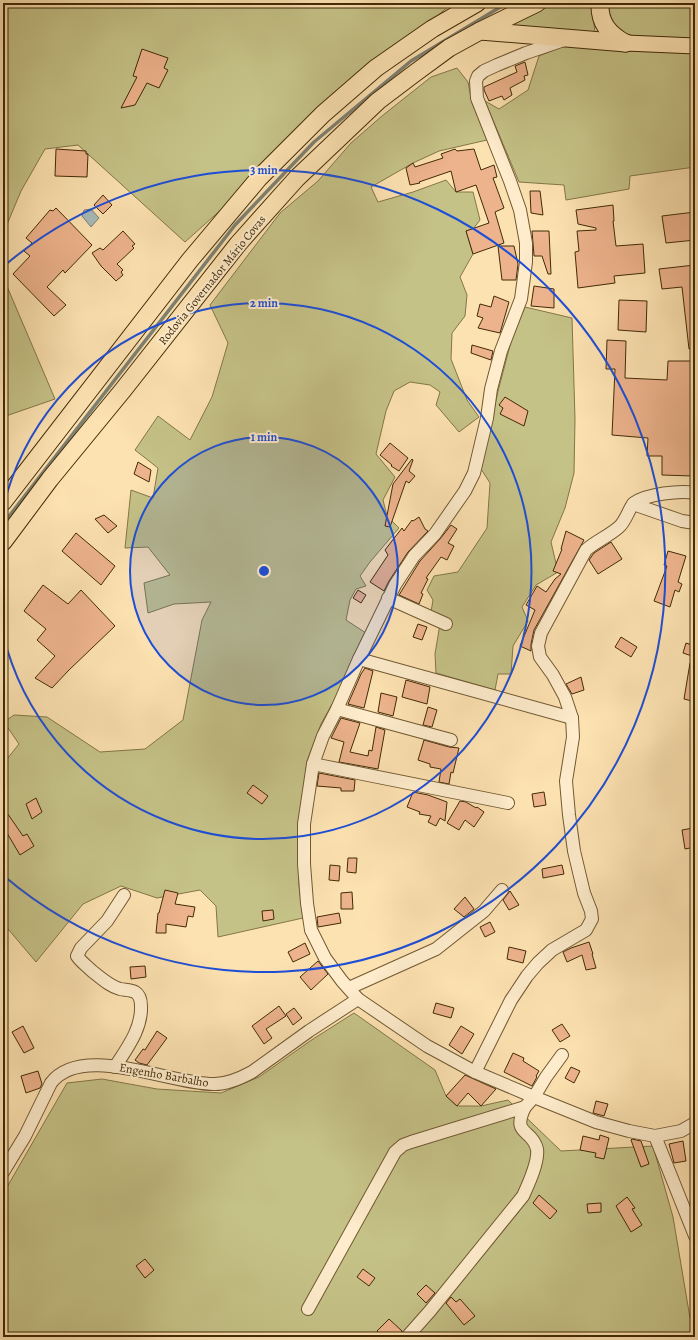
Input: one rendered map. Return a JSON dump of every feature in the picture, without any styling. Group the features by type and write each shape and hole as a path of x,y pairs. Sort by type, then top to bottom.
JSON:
{"highway":[{"name":"Rodovia Governador Mário Covas","path":"3,542 50,479 123,390 238,244 297,178 378,101 450,48 480,31 537,3"},
{"path":"600,3 601,17 606,28 615,38 626,43"},
{"path":"3,502 190,260 258,178 323,114 376,68 467,5"},
{"path":"480,31 626,43"}],"main road":[{"path":"626,43 695,46"}],"street":[{"path":"568,39 526,53 497,65 484,71 476,80 475,85 477,98 520,210 526,249 526,262 521,299 501,351 491,388 487,418 474,473 465,491 435,534 414,556 395,585 323,736 312,764 304,824 304,864 307,903 311,930 325,958 358,1000 427,1046 475,1072 596,1122 655,1136 681,1131 695,1123"},
{"path":"475,1072 511,1000 527,976 552,950 586,930 592,918 574,851 569,815 566,781 573,737 572,718 553,675 540,657 538,646 541,633 586,550 611,534 623,523 633,504 668,492 686,491 695,493"},
{"path":"633,504 682,521 695,523"},
{"path":"388,598 446,624"},
{"path":"359,659 572,718"},
{"path":"337,709 451,740"},
{"path":"312,764 508,803"},
{"path":"349,988 436,949 484,911 502,890"},
{"path":"115,1066 133,1039 141,1010 140,997 138,994 119,989 105,982 77,956 81,948 107,921 124,895"},
{"name":"Engenho Barbalho","path":"3,1172 25,1136 51,1083 63,1072 87,1065 115,1066 190,1082 215,1084 225,1083 252,1072 310,1031 358,1000"},
{"path":"407,1337 430,1312 523,1196 532,1178 537,1152 534,1142 521,1127 519,1122 520,1116 562,1055"},
{"path":"308,1309 395,1152 403,1145 411,1142 525,1107"},
{"path":"655,1136 695,1236"}],"shaded area":[{"path":"3,3 452,3 185,242 78,145 45,149 21,191 3,234"},
{"path":"557,3 591,3 595,32 499,28"},
{"path":"606,3 695,3 695,41 626,39 612,26"},
{"path":"569,44 695,51 695,167 630,176 629,189 566,200 564,185 519,182 485,101 499,109 528,90 539,56"},
{"path":"457,68 468,82 472,103 487,140 439,151 413,163 371,187 378,202 413,192 446,180 456,192 473,192 480,220 473,229 466,231 473,254 460,277 467,295 465,316 452,333 451,359 467,400 479,417 459,432 436,405 440,392 430,385 410,382 394,391 386,411 376,454 395,477 383,500 387,516 399,528 360,576 366,586 356,589 350,600 346,620 366,633 341,688 321,724 307,761 300,827 299,885 303,918 218,937 216,906 200,890 157,898 121,886 83,904 36,962 3,923 3,764 19,744 4,722 14,715 47,717 100,752 145,749 183,720 202,620 211,602 174,604 148,613 144,583 170,575 148,547 125,548 131,490 153,498 158,468 135,450 158,416 190,440 212,397 228,343 210,305 280,213 318,181 351,143 382,116 431,77"},
{"path":"91,209 99,218 91,227 82,216 84,210"},
{"path":"3,277 55,399 3,417"},
{"path":"525,307 572,318 575,419 574,473 565,508 551,542 558,572 536,585 522,607 528,621 513,646 511,674 498,674 495,690 436,673 435,654 440,624 430,618 433,600 427,590 434,576 458,572 487,528 490,483 481,469 498,391 512,338"},
{"path":"354,1013 435,1070 446,1096 457,1106 481,1106 508,1100 561,1151 653,1146 673,1217 690,1318 695,1319 695,1337 3,1337 3,1194 67,1083 102,1079 157,1089 221,1093 259,1077 310,1041"}],"building":[{"path":"142,49 168,58 164,68 168,70 159,88 147,83 135,105 121,108 137,77 133,76"},
{"path":"525,62 528,75 524,76 525,80 510,88 512,95 504,100 502,96 489,101 484,87 517,72 515,66"},
{"path":"56,149 86,151 86,154 88,154 87,177 55,176"},
{"path":"455,149 457,151 474,149 481,170 494,165 497,177 493,178 504,208 495,212 504,243 473,254 466,231 489,223 476,185 456,192 451,171 419,182 420,183 410,185 406,168 413,163 415,167 443,158 441,154"},
{"path":"530,191 540,191 543,215 531,213"},
{"path":"103,195 112,205 103,214 94,205"},
{"path":"613,205 616,246 643,244 645,273 614,276 615,283 578,288 575,252 579,251 577,231 596,230 596,228 578,224 576,210"},
{"path":"56,208 92,245 65,273 63,270 47,287 66,305 54,316 13,274 30,256 24,251 32,243 26,238 50,210 53,211"},
{"path":"695,212 695,240 666,243 662,216"},
{"path":"123,231 135,244 132,246 134,248 117,264 123,270 121,272 123,275 116,281 101,266 92,253 100,248 103,250"},
{"path":"532,231 549,231 551,274 548,274 542,256 534,256"},
{"path":"498,246 514,246 518,264 516,280 502,280"},
{"path":"695,265 695,348 689,349 682,287 662,289 659,269"},
{"path":"534,286 554,289 554,308 531,306"},
{"path":"494,296 509,302 500,333 478,328 483,318 477,316 480,304 491,307"},
{"path":"619,300 647,301 646,332 618,330"},
{"path":"607,340 626,341 625,378 667,380 668,361 695,361 692,447 693,476 662,475 662,456 647,456 648,438 612,435 615,369 606,369"},
{"path":"472,345 493,351 491,360 471,353"},
{"path":"505,397 528,411 524,426 500,414 503,408 499,405"},
{"path":"390,443 408,458 399,471 391,466 392,465 380,455"},
{"path":"412,459 413,460 409,471 415,476 409,483 406,481 390,527 385,526 393,484"},
{"path":"138,462 151,470 149,482 134,474"},
{"path":"104,515 117,526 108,533 95,519"},
{"path":"419,517 425,529 428,531 408,552 384,591 370,582 388,555 385,550 402,528 404,531 412,520 413,521"},
{"path":"451,525 457,529 448,543 454,546 447,560 441,557 426,578 428,579 421,593 423,594 419,604 399,595 420,561"},
{"path":"566,531 584,540 534,630 531,651 520,646 535,610 526,605 537,586 546,592 555,579 561,574 553,571 562,549"},
{"path":"76,533 115,566 101,585 62,551"},
{"path":"611,542 622,559 598,574 589,560 594,553"},
{"path":"668,551 686,556 678,582 682,584 679,592 675,590 670,607 654,601 667,566 664,565"},
{"path":"43,585 68,604 81,590 115,626 52,688 35,678 55,656 37,640 46,629 24,611"},
{"path":"358,590 366,595 361,603 353,598"},
{"path":"418,624 427,627 422,640 413,637"},
{"path":"621,637 637,647 631,657 615,647"},
{"path":"686,643 695,646 695,657 683,653"},
{"path":"690,663 695,664 695,686 692,701 684,699"},
{"path":"365,668 373,671 364,708 348,704"},
{"path":"581,677 584,690 572,694 566,684"},
{"path":"406,680 430,687 427,704 402,697"},
{"path":"381,693 397,697 393,716 378,712"},
{"path":"428,707 437,710 432,727 423,725"},
{"path":"341,718 360,723 350,752 368,756 369,750 372,751 376,727 385,730 378,769 339,762 344,742 331,738"},
{"path":"424,740 449,747 459,748 453,773 451,772 449,784 439,782 441,769 430,767 430,764 418,760"},
{"path":"319,773 355,780 354,791 341,791 341,788 317,786"},
{"path":"253,785 268,796 262,804 247,793"},
{"path":"413,792 428,795 447,802 445,821 440,818 436,826 428,822 431,816 419,814 420,812 407,807"},
{"path":"544,792 546,805 534,807 532,794"},
{"path":"36,798 42,812 32,819 26,804"},
{"path":"460,801 466,802 476,808 477,807 484,812 474,827 465,820 459,830 447,823"},
{"path":"3,807 23,836 27,834 34,846 20,855 7,833 3,836"},
{"path":"693,828 695,847 685,849 682,830"},
{"path":"348,858 357,858 356,873 347,872"},
{"path":"330,865 340,866 339,881 329,880"},
{"path":"562,865 564,874 543,878 542,869"},
{"path":"165,890 178,893 175,904 195,907 193,917 188,916 186,927 166,924 166,933 156,933 158,913"},
{"path":"510,891 519,905 509,910 503,900"},
{"path":"352,892 353,909 341,909 341,893"},
{"path":"465,897 474,909 464,917 454,909"},
{"path":"273,910 274,919 263,921 262,911"},
{"path":"339,913 341,923 318,927 317,917"},
{"path":"490,922 495,932 485,937 480,927"},
{"path":"589,942 596,968 586,970 582,955 567,962 563,952"},
{"path":"305,943 310,954 293,962 288,952"},
{"path":"509,947 526,951 523,963 507,959"},
{"path":"318,961 328,974 311,990 300,977"},
{"path":"145,966 146,977 131,979 130,967"},
{"path":"436,1003 454,1008 451,1018 433,1013"},
{"path":"279,1006 286,1016 266,1029 272,1038 264,1044 252,1026"},
{"path":"294,1008 302,1018 293,1025 286,1014"},
{"path":"562,1024 570,1036 560,1042 552,1030"},
{"path":"23,1026 34,1048 24,1053 12,1032"},
{"path":"461,1026 474,1034 462,1054 449,1045"},
{"path":"157,1031 167,1038 147,1065 139,1063 135,1060 143,1049 145,1050"},
{"path":"513,1053 524,1058 523,1061 539,1071 532,1086 504,1072"},
{"path":"571,1067 580,1071 574,1083 565,1078"},
{"path":"38,1071 42,1084 40,1088 26,1093 21,1076"},
{"path":"465,1075 496,1089 481,1106 468,1093 457,1106 446,1096"},
{"path":"596,1101 608,1104 604,1116 593,1113"},
{"path":"600,1135 609,1138 604,1159 595,1157 596,1153 580,1150 583,1136 599,1140"},
{"path":"631,1140 641,1141 649,1164 641,1167"},
{"path":"683,1141 686,1161 674,1163 669,1144"},
{"path":"539,1195 557,1211 550,1219 533,1203"},
{"path":"627,1197 635,1208 632,1209 642,1225 631,1232 616,1206"},
{"path":"601,1203 601,1212 588,1213 587,1204"},
{"path":"145,1259 154,1270 145,1278 136,1266"},
{"path":"363,1269 375,1278 369,1286 357,1277"},
{"path":"426,1285 435,1293 426,1303 417,1294"},
{"path":"451,1297 456,1302 460,1299 475,1316 464,1325 446,1303"},
{"path":"389,1319 402,1331 400,1337 383,1337 377,1331"}],"waterway":[{"path":"3,524 235,225 314,142 411,61 507,3"}]}
